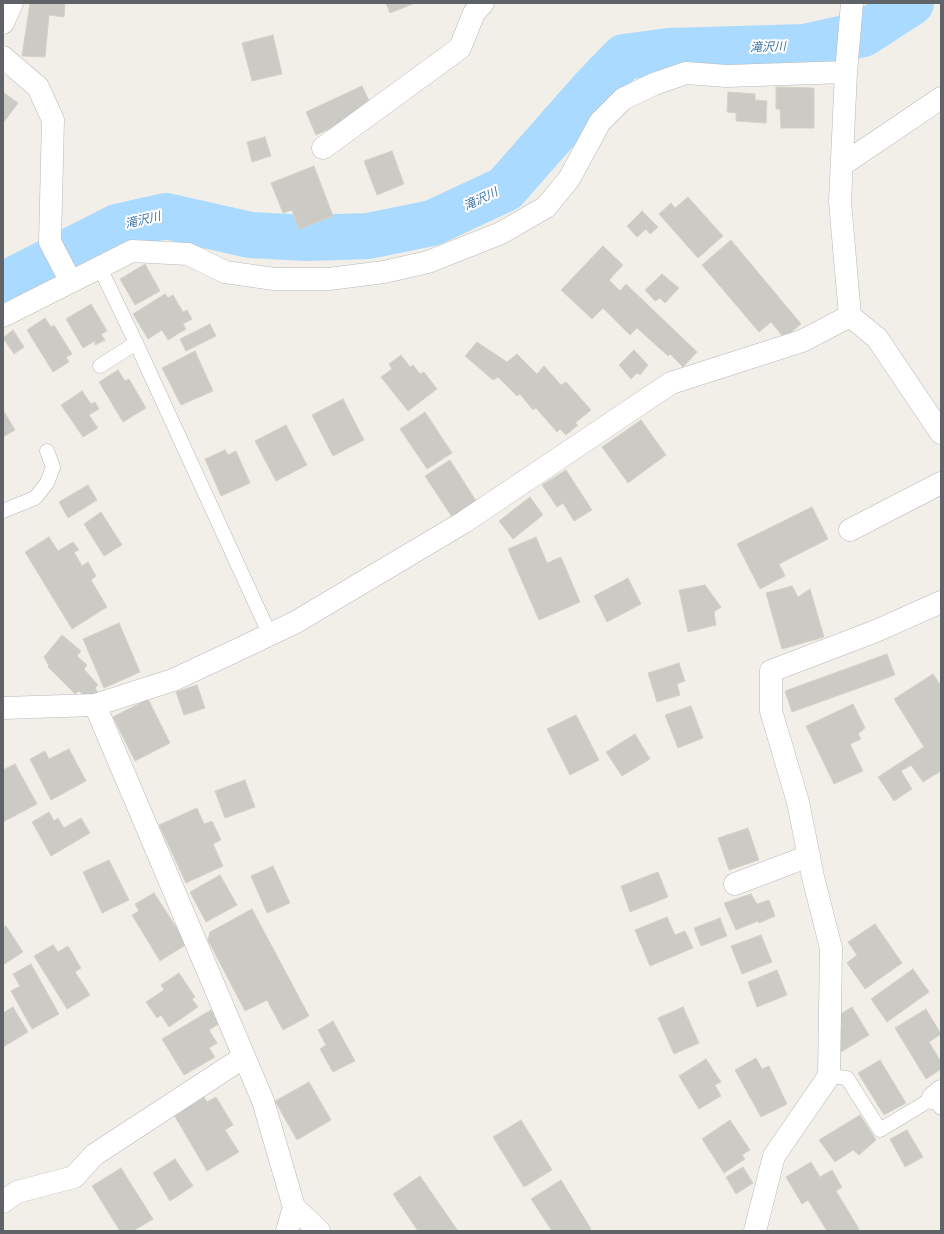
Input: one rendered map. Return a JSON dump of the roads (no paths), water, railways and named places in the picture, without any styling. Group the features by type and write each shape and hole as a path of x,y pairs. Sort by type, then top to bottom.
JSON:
{"street":[{"path":"3,22 12,3"},
{"path":"323,148 460,48 474,13 483,3"},
{"path":"852,4 847,66 840,202 850,316 877,338 941,433"},
{"path":"3,57 38,87 53,120 50,242 71,282"},
{"path":"3,316 132,251 188,254 225,272 274,279 329,279 384,272 428,262 502,233 546,207 569,179 600,122 623,99 654,84 686,73 727,76 847,66"},
{"path":"842,165 941,98"},
{"path":"3,708 95,706 173,680 296,622 464,522 671,383 802,341 850,316"},
{"path":"850,530 941,483"},
{"path":"755,1231 774,1156 829,1076 831,948 798,802 771,711 771,670 876,631 941,602"},
{"path":"95,706 263,1101 294,1208 319,1231"},
{"path":"735,884 809,856"},
{"path":"3,1202 17,1192 74,1178 94,1155 244,1056"},
{"path":"287,1231 294,1208"}],"lane":[{"path":"100,268 270,635"},
{"path":"100,366 136,343"},
{"path":"3,511 35,498 47,483 53,467 47,451"},
{"path":"829,1076 847,1078 880,1130 938,1099"}],"waterway":[{"name":"滝沢川","path":"3,285 117,227 166,216 250,235 307,238 368,236 432,223 505,189 594,88 624,57 669,51 805,47 863,34 911,3"}]}
